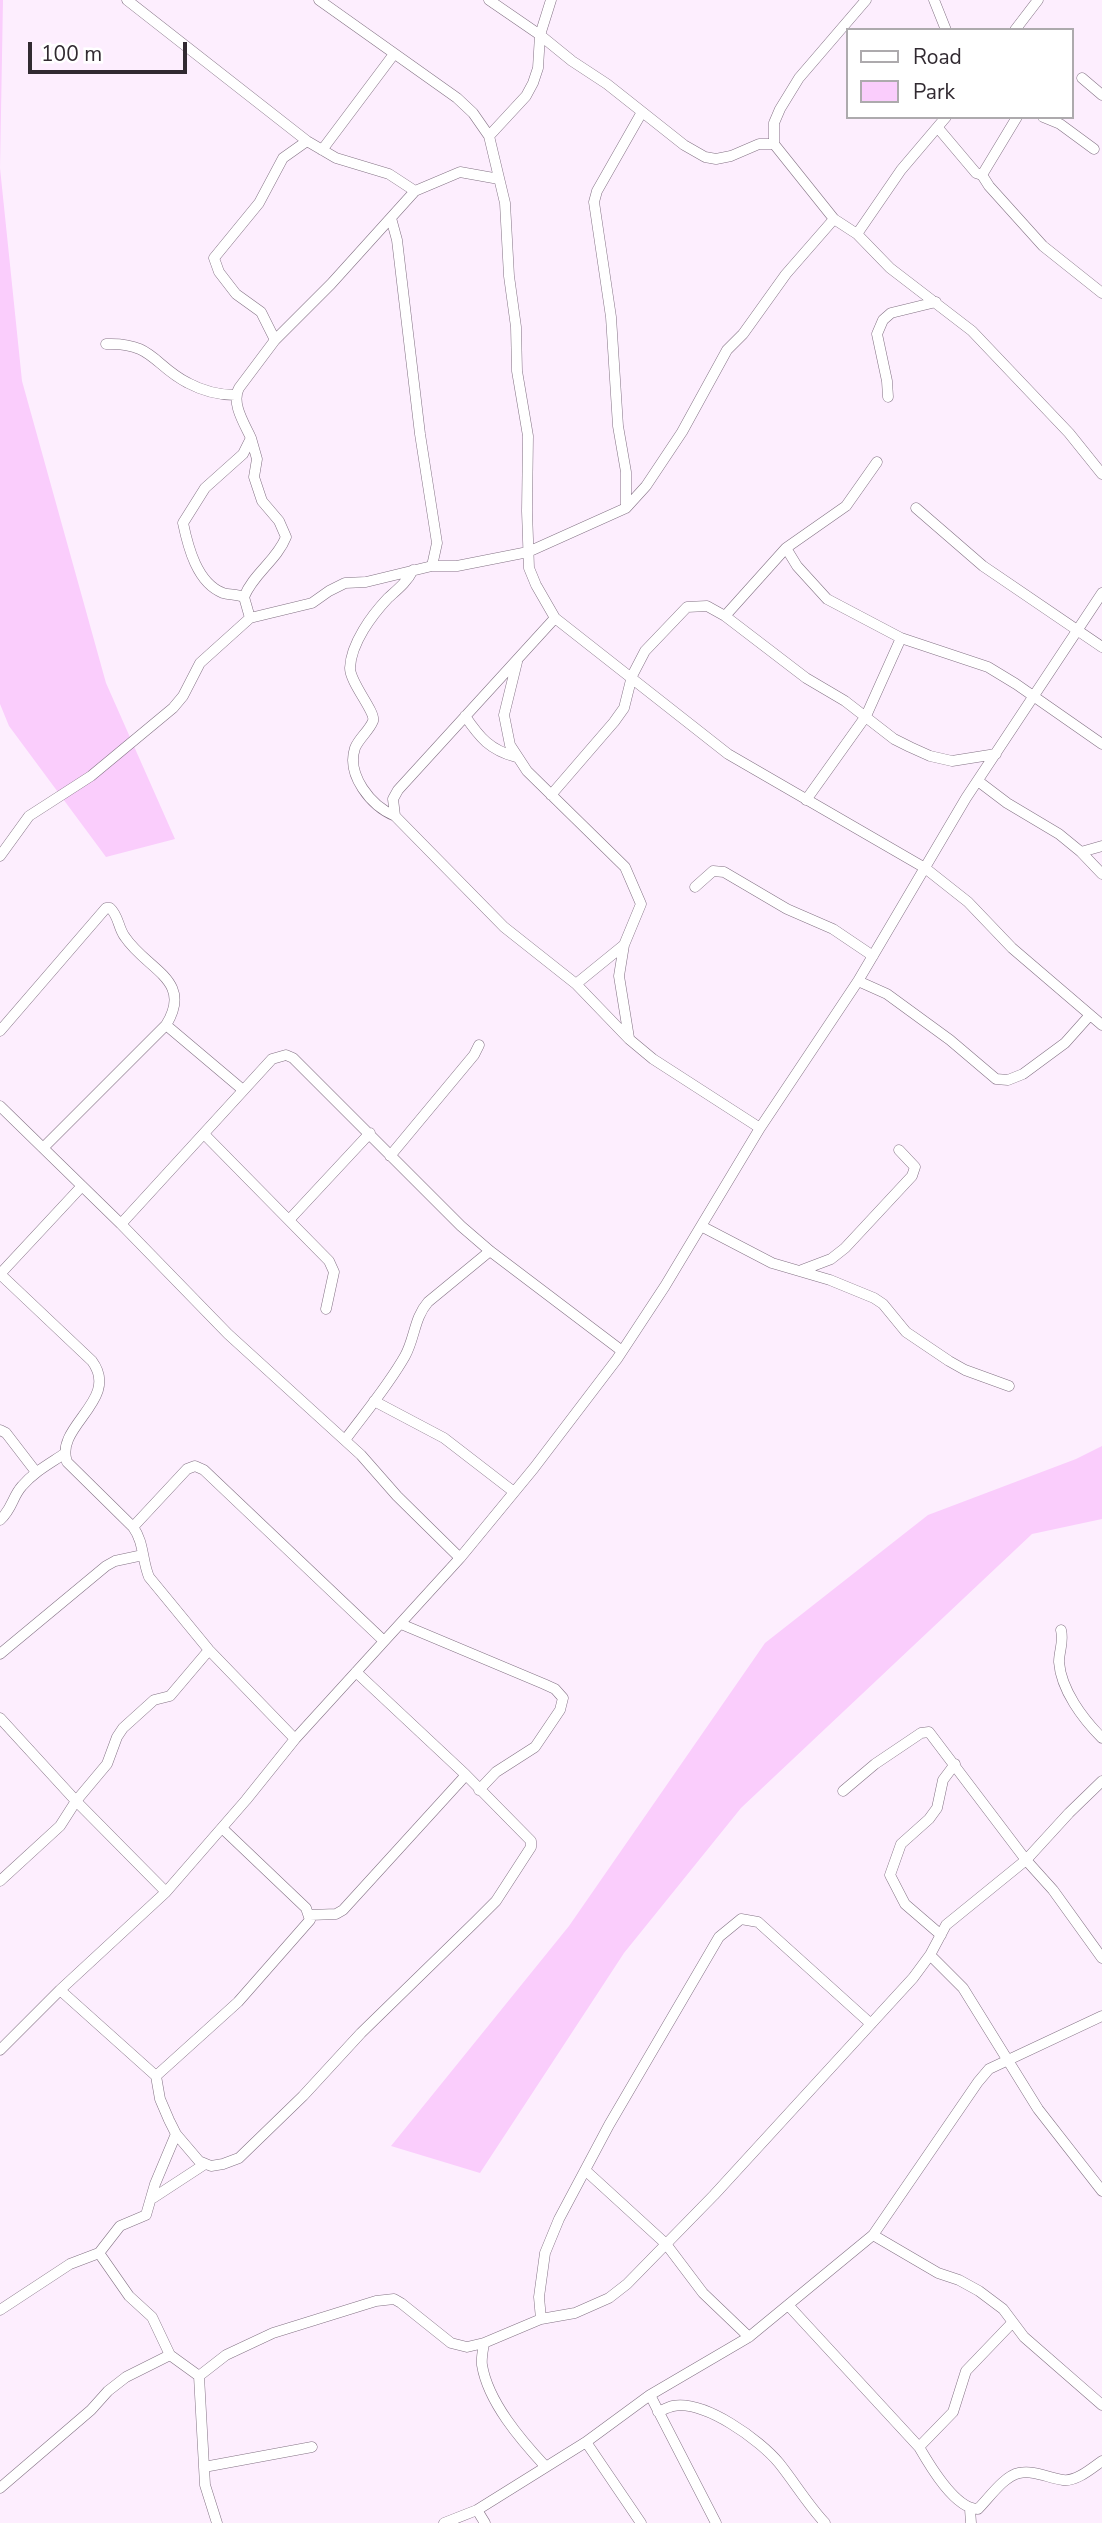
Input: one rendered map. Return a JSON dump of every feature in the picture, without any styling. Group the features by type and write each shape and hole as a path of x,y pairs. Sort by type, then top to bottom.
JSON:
{"street":[{"path":"127,0 307,141 336,158 389,174 415,191"},
{"path":"319,0 457,98 473,113 489,136 505,203 509,276 516,327 517,371 528,436 529,568 555,618 728,754 925,868 968,902 1012,948 1102,1025"},
{"path":"489,0 607,84 684,145 705,157 716,159 732,156 759,144 774,144"},
{"path":"489,136 526,96 533,83 538,68 540,35 551,0"},
{"path":"866,0 799,78 774,123 774,144 834,219 857,233 890,268 972,331 1069,433 1102,474"},
{"path":"934,0 945,28"},
{"path":"1017,28 1038,0"},
{"path":"322,150 394,54"},
{"path":"1082,78 1102,95"},
{"path":"626,508 626,472 618,426 611,317 594,202 597,191 642,112"},
{"path":"857,233 901,170 945,119"},
{"path":"982,174 1016,119"},
{"path":"1048,119 1060,124 1094,149"},
{"path":"938,128 976,173 982,174"},
{"path":"275,340 261,312 236,294 219,272 214,258 259,203 283,158 307,141"},
{"path":"235,396 275,340 331,284 415,191 460,172 499,179"},
{"path":"982,174 989,186 1043,246 1102,293"},
{"path":"391,218 397,240 420,434 437,542 432,566"},
{"path":"0,856 29,816 39,807 91,776 173,708 183,696 200,663 250,618 312,603 345,583 366,582 432,566 457,566 528,552 626,508 646,486 682,432 727,350 743,334 786,274 834,219"},
{"path":"888,397 877,334 883,320 891,313 936,302"},
{"path":"106,344 121,343 150,353 186,383 216,395 235,396"},
{"path":"235,396 257,459 254,477 262,501 279,521 286,537 283,546 248,587 244,597 250,618"},
{"path":"244,597 222,592 206,580 189,552 183,523 205,488 243,454 251,438"},
{"path":"725,616 786,548 846,506 877,461"},
{"path":"916,508 983,566 1102,647"},
{"path":"786,548 797,566 827,599 901,638 976,662 1016,684 1102,744"},
{"path":"414,570 408,580 377,610 354,649 350,669 357,690 373,714 373,720 356,747 352,764 362,788 386,812 395,816 504,927 576,984 629,1039 653,1059 760,1128"},
{"path":"0,2050 166,1892 295,1739 460,1558 622,1351 760,1128 858,981 978,781 1102,593"},
{"path":"551,795 624,708 632,676 645,651 687,607 707,606 725,616 806,678 866,716 894,739 930,756 952,761 996,754"},
{"path":"395,816 393,799 398,790 555,618"},
{"path":"806,800 866,716 901,638"},
{"path":"518,658 504,715 510,745 516,757 551,795 625,867 641,904 624,945 619,976 629,1039"},
{"path":"465,716 480,739 502,753 516,757"},
{"path":"978,781 1007,803 1059,835 1081,852 1102,874"},
{"path":"1081,852 1102,846"},
{"path":"695,887 713,871 724,872 787,908 833,929 873,956"},
{"path":"0,1031 102,911 110,908 115,912 124,936 173,989 176,1005 166,1025 43,1148"},
{"path":"576,984 624,945"},
{"path":"858,981 887,994 950,1040 996,1079 1008,1080 1023,1074 1065,1043 1090,1015"},
{"path":"166,1025 243,1090"},
{"path":"390,1156 459,1074 479,1045"},
{"path":"121,1224 272,1059 286,1055 293,1058 370,1133 436,1204 490,1251 622,1351"},
{"path":"0,1106 229,1334 361,1454 397,1496 460,1558"},
{"path":"289,1220 370,1133"},
{"path":"204,1134 332,1266 333,1280 326,1309"},
{"path":"802,1270 831,1259 845,1248 912,1176 915,1167 900,1150"},
{"path":"82,1186 0,1274 92,1360 99,1370 101,1378 96,1394 66,1444 64,1454 67,1462 133,1527 139,1536 149,1577 209,1650 295,1739"},
{"path":"701,1226 772,1263 802,1270 874,1298 883,1304 906,1332 949,1361 965,1370 1009,1386"},
{"path":"345,1440 407,1353 421,1310 490,1251"},
{"path":"374,1401 444,1438 514,1492"},
{"path":"0,1430 6,1433 36,1472"},
{"path":"0,1520 13,1506 22,1486 36,1472 64,1454"},
{"path":"133,1527 187,1469 195,1466 204,1470 384,1642"},
{"path":"0,1654 106,1566 115,1561 143,1555"},
{"path":"401,1624 555,1689 563,1698 561,1710 535,1747 496,1772 480,1790"},
{"path":"1061,1630 1063,1638 1059,1662 1066,1687 1079,1711 1102,1738"},
{"path":"0,1881 60,1826 76,1801 107,1764 123,1728 153,1700 170,1696 209,1650"},
{"path":"153,2198 205,2164 223,2164 239,2158 323,2077 361,2033 496,1900 531,1847 531,1841 466,1775 356,1672"},
{"path":"0,1718 76,1801 166,1892"},
{"path":"843,1791 875,1764 926,1731 934,1736 1102,1958"},
{"path":"941,1935 905,1903 890,1875 901,1843 929,1819 937,1808 943,1780 955,1764"},
{"path":"222,1828 310,1914 336,1914 343,1910 466,1775"},
{"path":"199,2376 226,2355 273,2333 376,2301 394,2300 401,2303 451,2343 467,2347 484,2343 541,2319 575,2313 609,2298 627,2284 666,2244 871,2024 930,1955 946,1925 1026,1860 1102,1781"},
{"path":"156,2076 238,2002 307,1925 310,1914"},
{"path":"541,2319 539,2297 545,2253 559,2219 631,2086 719,1937 741,1919 758,1922 871,2024"},
{"path":"930,1955 963,1988 1038,2109 1102,2191"},
{"path":"60,1990 156,2076 160,2099 176,2134 205,2164"},
{"path":"444,2523 477,2510 586,2442 650,2395 749,2337 873,2235 989,2069 1102,2016"},
{"path":"0,2310 70,2264 99,2253 120,2226 146,2215 155,2184 176,2134"},
{"path":"585,2171 666,2244 703,2293 749,2337"},
{"path":"873,2235 938,2273 960,2280 979,2291 1003,2309 1024,2337 1102,2405"},
{"path":"99,2253 129,2296 152,2317 170,2356 199,2376"},
{"path":"788,2305 919,2447 930,2466 964,2506 970,2509 978,2509 1010,2477 1019,2473 1043,2474 1065,2481 1102,2461"},
{"path":"919,2447 954,2412 966,2371 1012,2323"},
{"path":"484,2343 482,2365 493,2395 518,2437 545,2466"},
{"path":"0,2488 91,2410 108,2390 126,2377 170,2356"},
{"path":"199,2376 205,2486 217,2523"},
{"path":"650,2395 716,2523"},
{"path":"658,2412 673,2406 687,2406 726,2422 753,2438 777,2461 825,2523"},
{"path":"586,2442 641,2523"},
{"path":"204,2467 312,2447"},
{"path":"970,2509 971,2523"},
{"path":"477,2510 485,2523"}],"green space":[{"path":"0,0 3,0 0,168"},
{"path":"0,168 22,381 106,683 175,839 106,857 9,726 0,704"},
{"path":"1102,1446 1102,1519 1032,1534 741,1808 624,1953 480,2173 391,2146 569,1926 765,1643 928,1515 1076,1459"}]}
